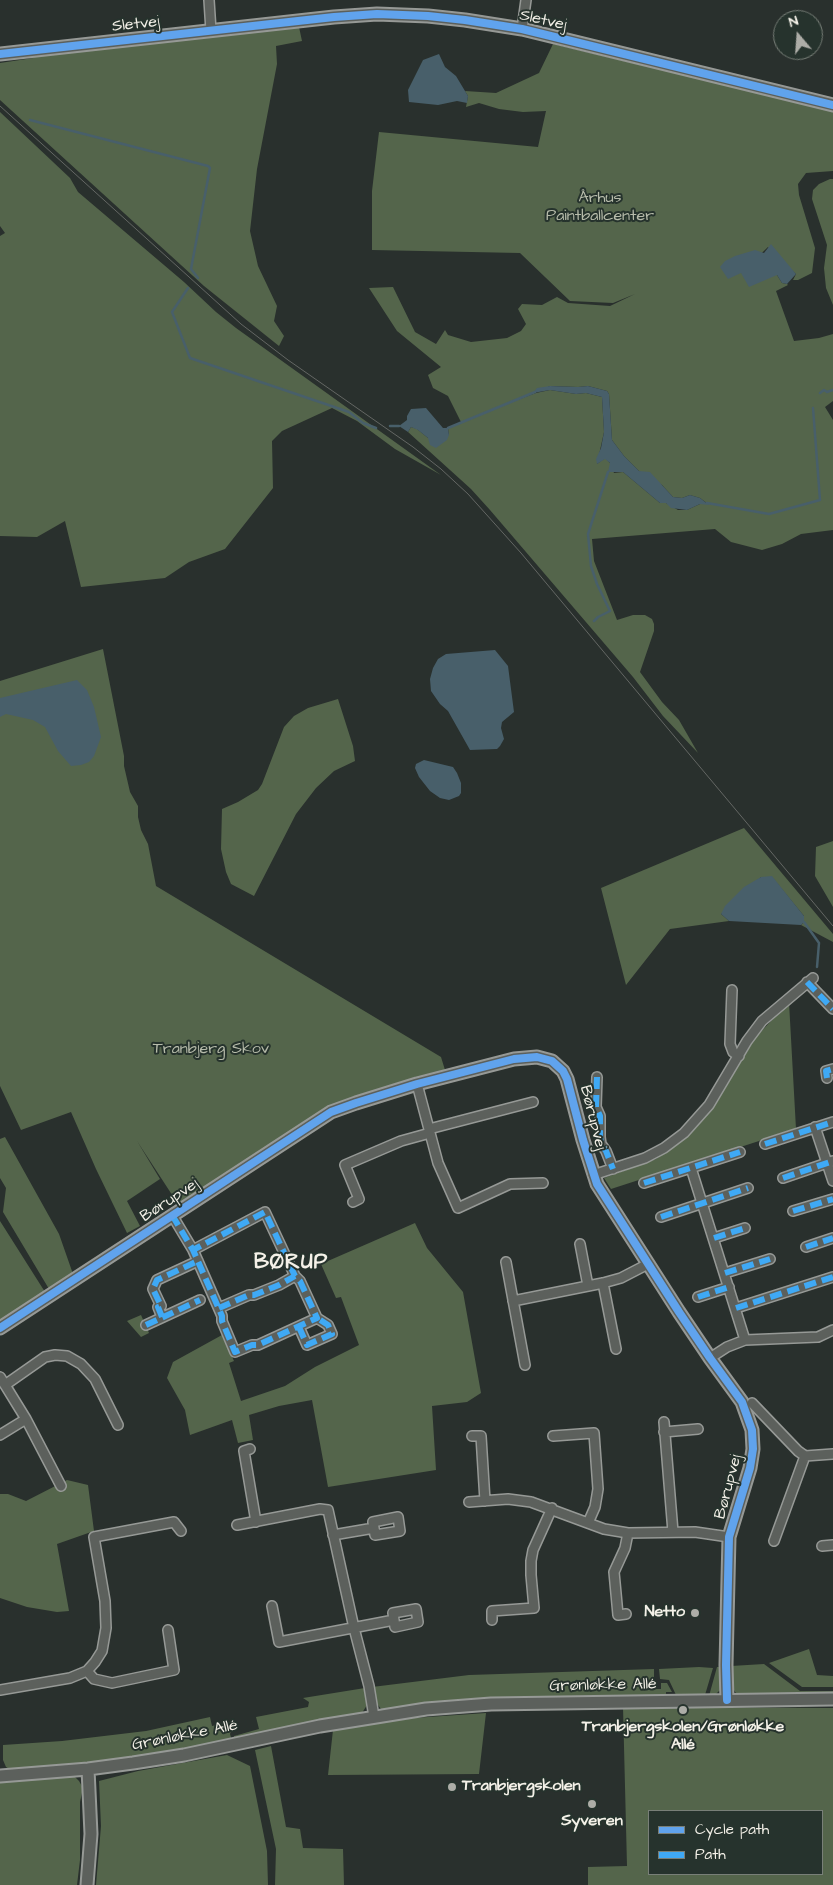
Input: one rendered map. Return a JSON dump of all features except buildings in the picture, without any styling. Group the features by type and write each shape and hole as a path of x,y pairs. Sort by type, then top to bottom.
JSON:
{"street":[{"path":"210,0 211,31"},
{"path":"522,29 526,0"},
{"name":"Sletvej","path":"0,54 334,17 377,14 464,20 522,29 833,105"},
{"name":"Børupvej","path":"593,1175 645,1158 664,1148 684,1133 709,1105 762,1021 810,980 833,1009"},
{"path":"732,990 730,1044 731,1049 739,1056"},
{"name":"Børupvej","path":"0,1328 331,1112 417,1084 514,1059 537,1057 552,1061 563,1071 571,1089 593,1175 602,1193 710,1358 742,1402 752,1430 753,1449 750,1468 729,1538 727,1700"},
{"path":"827,1078 826,1071 833,1069"},
{"name":"Børupvej","path":"597,1077 596,1107 600,1116 601,1144 606,1151 612,1169"},
{"path":"417,1084 438,1163 458,1208 510,1184 543,1182"},
{"path":"353,1202 359,1199 345,1165 430,1131 533,1102"},
{"path":"765,1144 833,1122"},
{"path":"815,1127 830,1162 833,1181"},
{"path":"644,1184 740,1152"},
{"path":"783,1178 830,1162"},
{"path":"691,1168 745,1340"},
{"path":"661,1217 748,1188"},
{"path":"793,1211 833,1199"},
{"path":"193,1250 264,1212 295,1276 300,1280 317,1318 328,1325 332,1334 307,1345 299,1327"},
{"name":"Børupvej","path":"172,1215 193,1250 219,1308 235,1352 252,1345 258,1345 317,1318"},
{"path":"714,1238 745,1228"},
{"path":"806,1247 833,1238"},
{"path":"580,1244 588,1286"},
{"path":"725,1273 770,1259"},
{"path":"162,1317 158,1307 161,1306 153,1289 157,1280 198,1261"},
{"path":"506,1262 526,1365"},
{"path":"514,1301 603,1283 620,1278 648,1264"},
{"path":"219,1308 249,1295 254,1295 295,1276"},
{"path":"736,1308 833,1277"},
{"path":"603,1283 616,1349"},
{"path":"698,1297 729,1287"},
{"path":"146,1325 200,1300"},
{"path":"710,1358 727,1346 745,1340 818,1337 833,1330"},
{"path":"61,1486 26,1419 3,1381 45,1357 55,1355 67,1356 81,1364 95,1379 118,1425"},
{"path":"752,1403 805,1456 833,1454"},
{"path":"0,1435 26,1419"},
{"path":"673,1532 664,1427 698,1429"},
{"path":"553,1436 594,1432 598,1489 596,1502 588,1523"},
{"path":"472,1436 480,1436 485,1501"},
{"path":"250,1449 244,1451 256,1522"},
{"path":"774,1541 805,1456"},
{"name":"Børupvej","path":"469,1502 520,1500 552,1508 604,1529 628,1533 695,1532 729,1538"},
{"path":"492,1620 492,1611 534,1608 531,1561 533,1550 552,1508"},
{"path":"237,1525 320,1509 328,1510 369,1686 374,1717"},
{"path":"0,1690 70,1678 87,1671 102,1651 106,1628 105,1601 94,1537 174,1522 181,1531"},
{"path":"333,1535 374,1528"},
{"path":"626,1614 618,1615 614,1572 621,1557 628,1533"},
{"path":"822,1546 833,1545"},
{"path":"272,1606 278,1642 394,1620"},
{"path":"87,1671 94,1679 112,1682 174,1670 168,1630"},
{"name":"Grønløkke Allé","path":"0,1776 88,1769 184,1755 237,1743 426,1709 491,1704 833,1699"},
{"path":"86,1885 91,1834 88,1769"}],"green space":[{"path":"299,27 302,41 276,46 277,64 257,169 250,231 258,266 277,306 274,321 284,336 279,346 204,286 0,100 0,63 33,58 35,56"},
{"name":"Århus Paintballcenter","path":"553,44 833,111 833,171 806,173 798,184 799,195 815,248 812,273 798,280 793,280 796,274 768,247 741,273 777,275 782,283 788,285 776,291 794,341 833,334 833,401 825,407 833,420 833,530 801,534 782,544 762,550 731,542 715,529 592,539 594,561 617,620 633,615 645,615 652,619 654,631 640,672 662,702 679,720 698,753 663,716 633,677 490,510 471,489 408,432 411,427 417,429 428,438 449,435 448,428 461,422 448,396 433,388 428,375 441,367 397,331 369,288 393,287 415,332 436,344 445,330 448,335 471,342 507,338 521,331 526,324 518,309 522,304 542,305 557,297 568,303 610,306 635,294 613,303 570,301 520,253 372,250 372,191 379,132 538,147 546,111 523,112 499,109 479,103 466,107 468,96 465,91 496,93 539,73","holes":["550,386 588,386 607,391 609,394 612,440 639,471 662,485 673,497 682,498 690,495 700,498 708,504 700,504 687,510 678,510 666,503 660,503 623,472 614,473 610,463 605,458 597,464 604,432 602,397 586,393 576,394 550,390 512,402"]},
{"path":"0,112 70,178 78,192 184,282 216,312 441,475 395,449 357,421 332,408 282,431 272,441 273,488 225,549 189,562 165,578 81,587 65,521 37,537 0,536 0,236 5,233 0,226"},
{"path":"833,179 833,305 826,288 824,268 827,245 812,199 813,190 819,184"},
{"name":"Tranbjerg Skov","path":"103,649 124,756 124,766 130,792 138,806 138,817 141,830 148,844 156,886 441,1057 445,1070 350,1098 324,1109 178,1204 137,1141 160,1179 127,1201 140,1226 127,1233 71,1112 21,1130 0,1086 0,681"},
{"path":"338,699 353,746 355,761 334,771 316,788 296,814 254,896 231,884 226,872 221,849 222,809 258,790 284,727 294,716 308,708"},
{"path":"744,828 833,934 833,942 801,925 804,922 804,916 772,877 761,877 721,914 729,921 670,929 626,985 601,888"},
{"path":"833,841 833,907 815,876 816,847"},
{"path":"789,1002 796,1129 611,1189 604,1178 656,1159 697,1127 714,1105 755,1038"},
{"path":"5,1137 59,1234 73,1274 49,1289 3,1212 6,1188 0,1178 0,1139"},
{"path":"0,1221 45,1292 0,1321"},
{"path":"415,1223 427,1248 463,1292 481,1393 467,1402 432,1406 436,1470 328,1487 312,1400 279,1406 249,1415 253,1440 238,1443 232,1420 190,1435 185,1410 167,1378 173,1362 222,1335 234,1361 229,1363 241,1401 285,1386 315,1367 359,1345 341,1297 336,1298 321,1264"},
{"path":"141,1315 149,1333 141,1337 127,1321"},
{"path":"67,1480 88,1485 94,1531 57,1544 69,1611 57,1612 27,1607 0,1598 0,1494 8,1494 26,1501"},
{"path":"809,1649 817,1675 833,1676 833,1687 802,1687 769,1663"},
{"path":"764,1664 800,1691 833,1691 833,1695 739,1695 735,1692 731,1684 731,1666"},
{"path":"717,1667 723,1667 721,1689 714,1696 709,1696"},
{"path":"713,1668 705,1695 676,1695 669,1680 660,1679 659,1669"},
{"path":"654,1669 654,1689 661,1689 661,1683 667,1683 672,1692 666,1692 666,1695 640,1697 386,1710 381,1709 375,1701 372,1687 469,1675"},
{"path":"365,1688 367,1705 362,1713 356,1716 234,1739 234,1736 259,1729 256,1717 308,1707 309,1702 303,1698"},
{"path":"623,1707 833,1708 833,1885 588,1885 588,1867 627,1866"},
{"path":"486,1713 479,1774 328,1775 333,1730 414,1718"},
{"path":"210,1717 212,1726 234,1721 230,1734 232,1741 164,1754 85,1765 11,1770 6,1767 3,1760 3,1745 62,1741 146,1731"},
{"path":"271,1746 286,1827 300,1829 303,1848 343,1849 344,1885 275,1885 276,1849 255,1750"},
{"path":"227,1755 250,1766 267,1851 268,1885 96,1885 101,1826 99,1781 138,1771"},
{"path":"75,1777 83,1788 80,1802 80,1860 77,1885 0,1885 0,1780"}],"water":[{"path":"439,54 445,67 456,76 468,96 467,103 457,101 438,105 409,102 408,90 423,60"},
{"path":"771,244 796,274 787,284 782,283 777,275 749,287 741,273 728,279 720,267 725,261 735,256 755,250 764,253"},
{"path":"588,386 607,391 609,394 612,440 624,456 639,471 650,472 673,497 682,498 690,495 700,498 709,505 700,504 687,510 671,508 666,503 660,503 623,472 608,472 610,463 605,459 597,464 596,459 601,448 604,432 602,397 586,393 576,394 550,390 533,393 537,388"},
{"path":"426,408 443,428 448,428 449,435 447,440 436,448 430,445 428,438 418,430 411,427 408,432 399,426 407,420 411,409"},
{"path":"495,650 508,666 514,712 502,722 501,728 504,739 497,749 470,750 448,711 440,704 431,691 430,679 438,659 446,654"},
{"path":"77,680 87,690 94,707 101,737 94,756 89,762 71,766 58,751 45,727 33,720 6,714 0,717 0,698"},
{"path":"424,760 453,767 461,783 461,793 459,796 449,800 440,798 430,791 419,777 415,768 416,764"},
{"path":"772,876 804,916 804,922 801,925 729,921 721,914 725,906 744,887 761,877"}],"waterway":[{"path":"30,120 208,166 210,168 191,269 198,278"},
{"path":"188,288 172,312 190,358 349,412 363,423 376,428"},
{"path":"820,393 824,390 827,392 833,390"},
{"path":"448,428 535,392"},
{"path":"707,503 769,514 820,500 813,408"},
{"path":"390,426 399,426"},
{"path":"594,621 610,611 591,566 588,534 608,472"},
{"path":"804,922 819,943 817,967"}],"tram line":[{"path":"0,106 241,324 288,360 413,447 468,494 521,553 833,926"}],"marked path":[{"path":"807,982 833,1009"},
{"path":"827,1078 826,1071 833,1069"},
{"path":"597,1077 596,1107 600,1116 601,1144 613,1169"},
{"path":"765,1144 833,1122"},
{"path":"644,1183 740,1152"},
{"path":"783,1178 833,1161"},
{"path":"661,1217 748,1188"},
{"path":"793,1211 833,1199"},
{"path":"172,1215 193,1250 222,1316 222,1321 235,1352 252,1345 258,1345 317,1318 265,1212 193,1250"},
{"path":"714,1238 745,1228"},
{"path":"806,1247 833,1238"},
{"path":"725,1273 770,1259"},
{"path":"162,1317 158,1307 161,1306 153,1289 157,1280 198,1261"},
{"path":"219,1308 279,1285 295,1276"},
{"path":"736,1308 833,1277"},
{"path":"698,1297 729,1287"},
{"path":"146,1325 200,1300"},
{"path":"299,1327 307,1345 332,1334 328,1325 317,1318"}],"cycle path":[{"path":"0,54 334,17 377,14 428,16 522,29 833,105"},
{"path":"0,1328 331,1112 417,1084 514,1059 537,1057 552,1061 563,1071 567,1079 597,1184 679,1312 742,1402 752,1430 753,1449 750,1468 729,1537 727,1700"}],"place":[{"name":"Netto","path":"695,1613"},
{"name":"Tranbjergskolen/Grønløkke Allé","path":"683,1710"},
{"name":"Tranbjergskolen","path":"452,1787"},
{"name":"Syveren","path":"592,1804"}],"district":[{"name":"BØRUP","path":"291,1264"}]}
